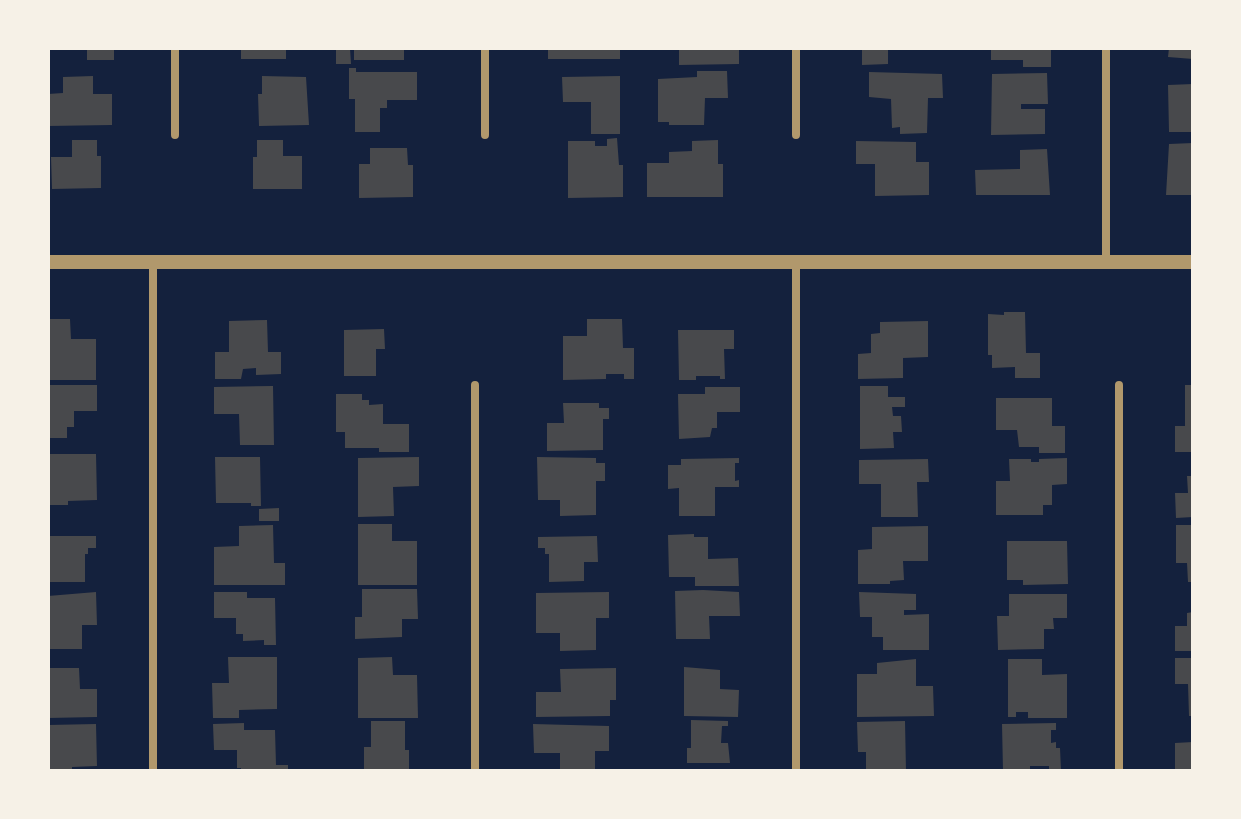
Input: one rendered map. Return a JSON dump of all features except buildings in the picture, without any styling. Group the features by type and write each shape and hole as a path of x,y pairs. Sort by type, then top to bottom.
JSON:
{"street":[{"path":"175,48 175,135"},
{"path":"485,48 485,135"},
{"path":"796,48 796,135"},
{"path":"1106,48 1106,262"},
{"path":"48,262 1193,262"},
{"path":"153,262 153,771"},
{"path":"796,262 796,771"},
{"path":"475,385 475,771"},
{"path":"1119,385 1119,771"}]}
